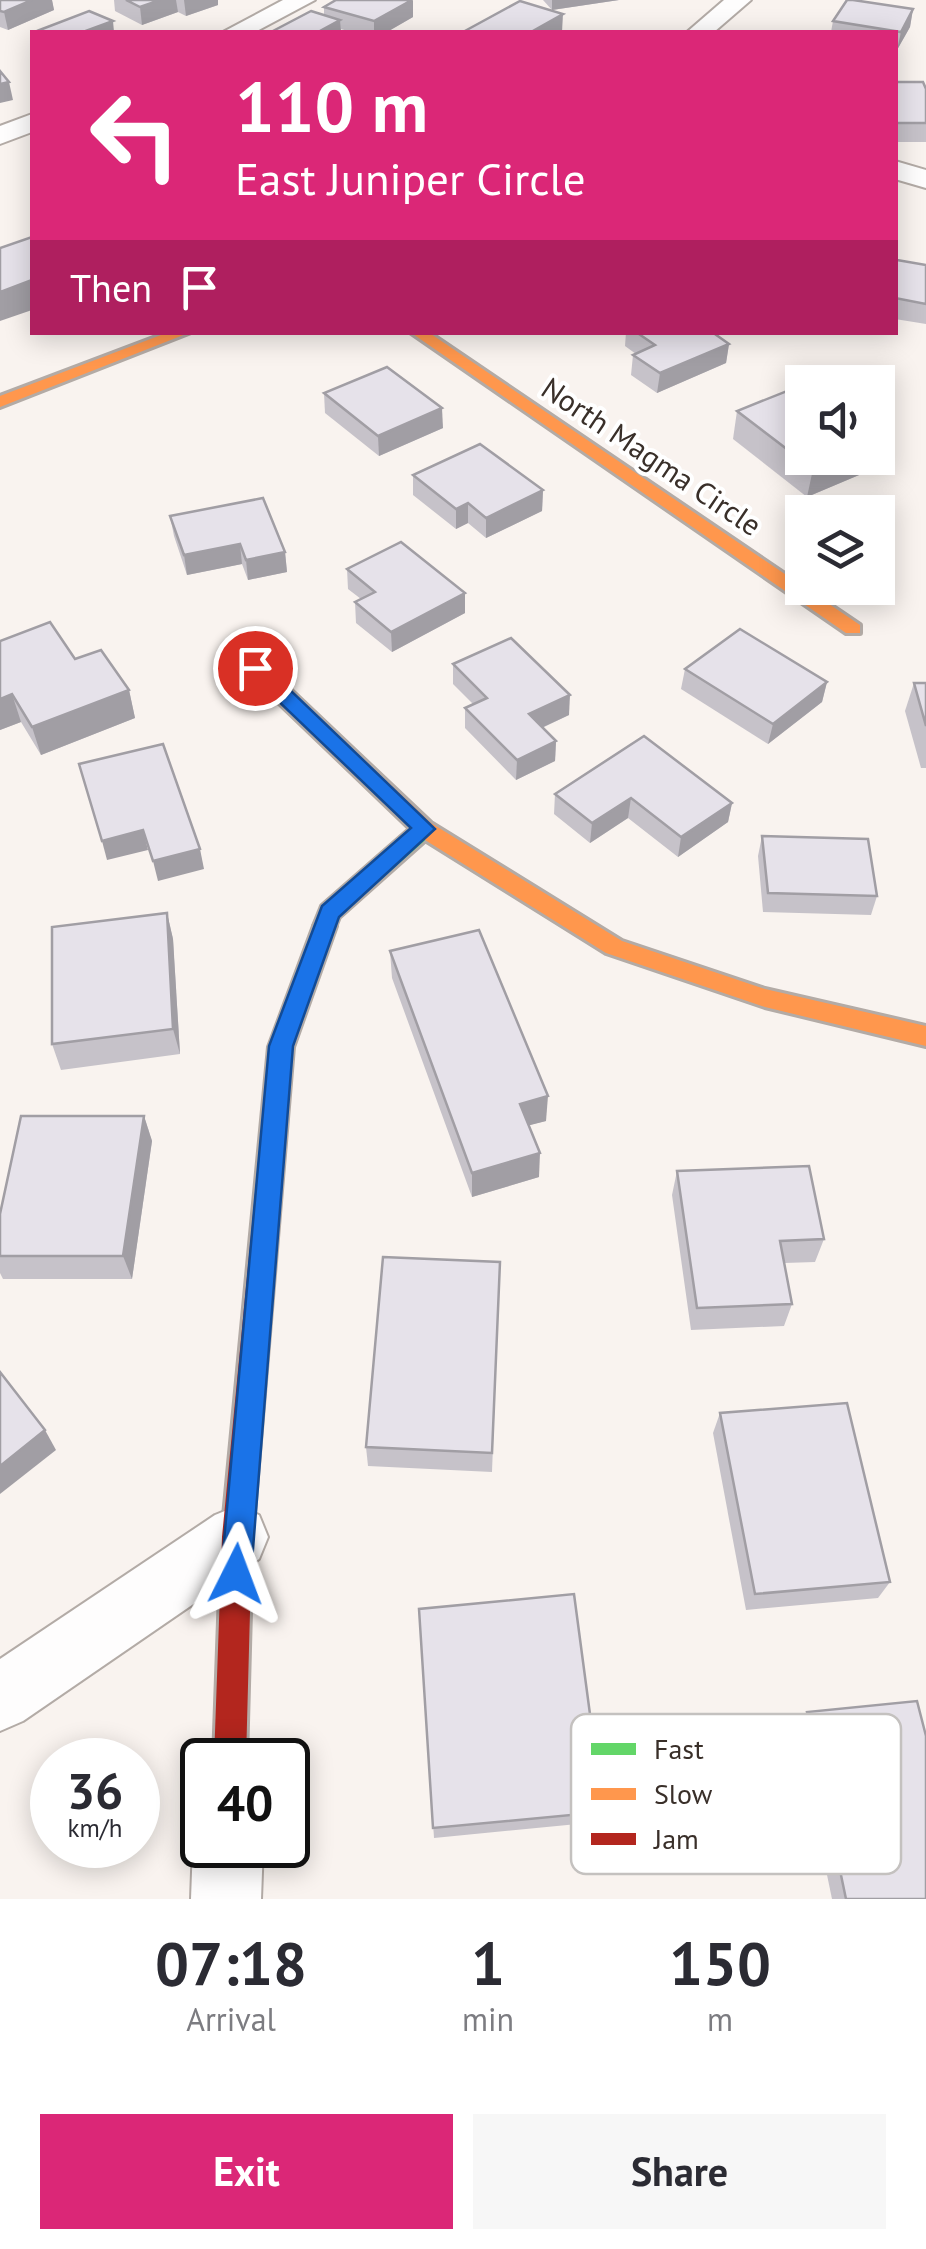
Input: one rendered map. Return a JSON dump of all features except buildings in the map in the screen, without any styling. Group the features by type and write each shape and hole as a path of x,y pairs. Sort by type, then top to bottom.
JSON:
{"street":[{"path":"240,30 303,0"},
{"path":"701,30 739,0"},
{"path":"0,136 30,123"},
{"path":"898,171 926,179"},
{"path":"0,402 176,335"},
{"name":"North Magma Circle","path":"421,335 853,629"},
{"path":"255,668 424,829 614,947 765,998 926,1036"},
{"path":"231,1738 238,1537 281,1046 330,912 424,829"},
{"path":"0,1698 238,1537"},
{"path":"226,1899 227,1868"}],"traffic: fast":[{"path":"325,926 330,912 424,829"}],"traffic: slow":[{"path":"0,402 176,335"},
{"path":"421,335 853,629"},
{"path":"255,668 424,829 614,947 765,998 926,1036"}],"traffic: jam":[{"path":"231,1738 237,1537 281,1047 325,926"}],"route":[{"path":"236,1574 281,1046 330,912 424,829 255,668"}]}
